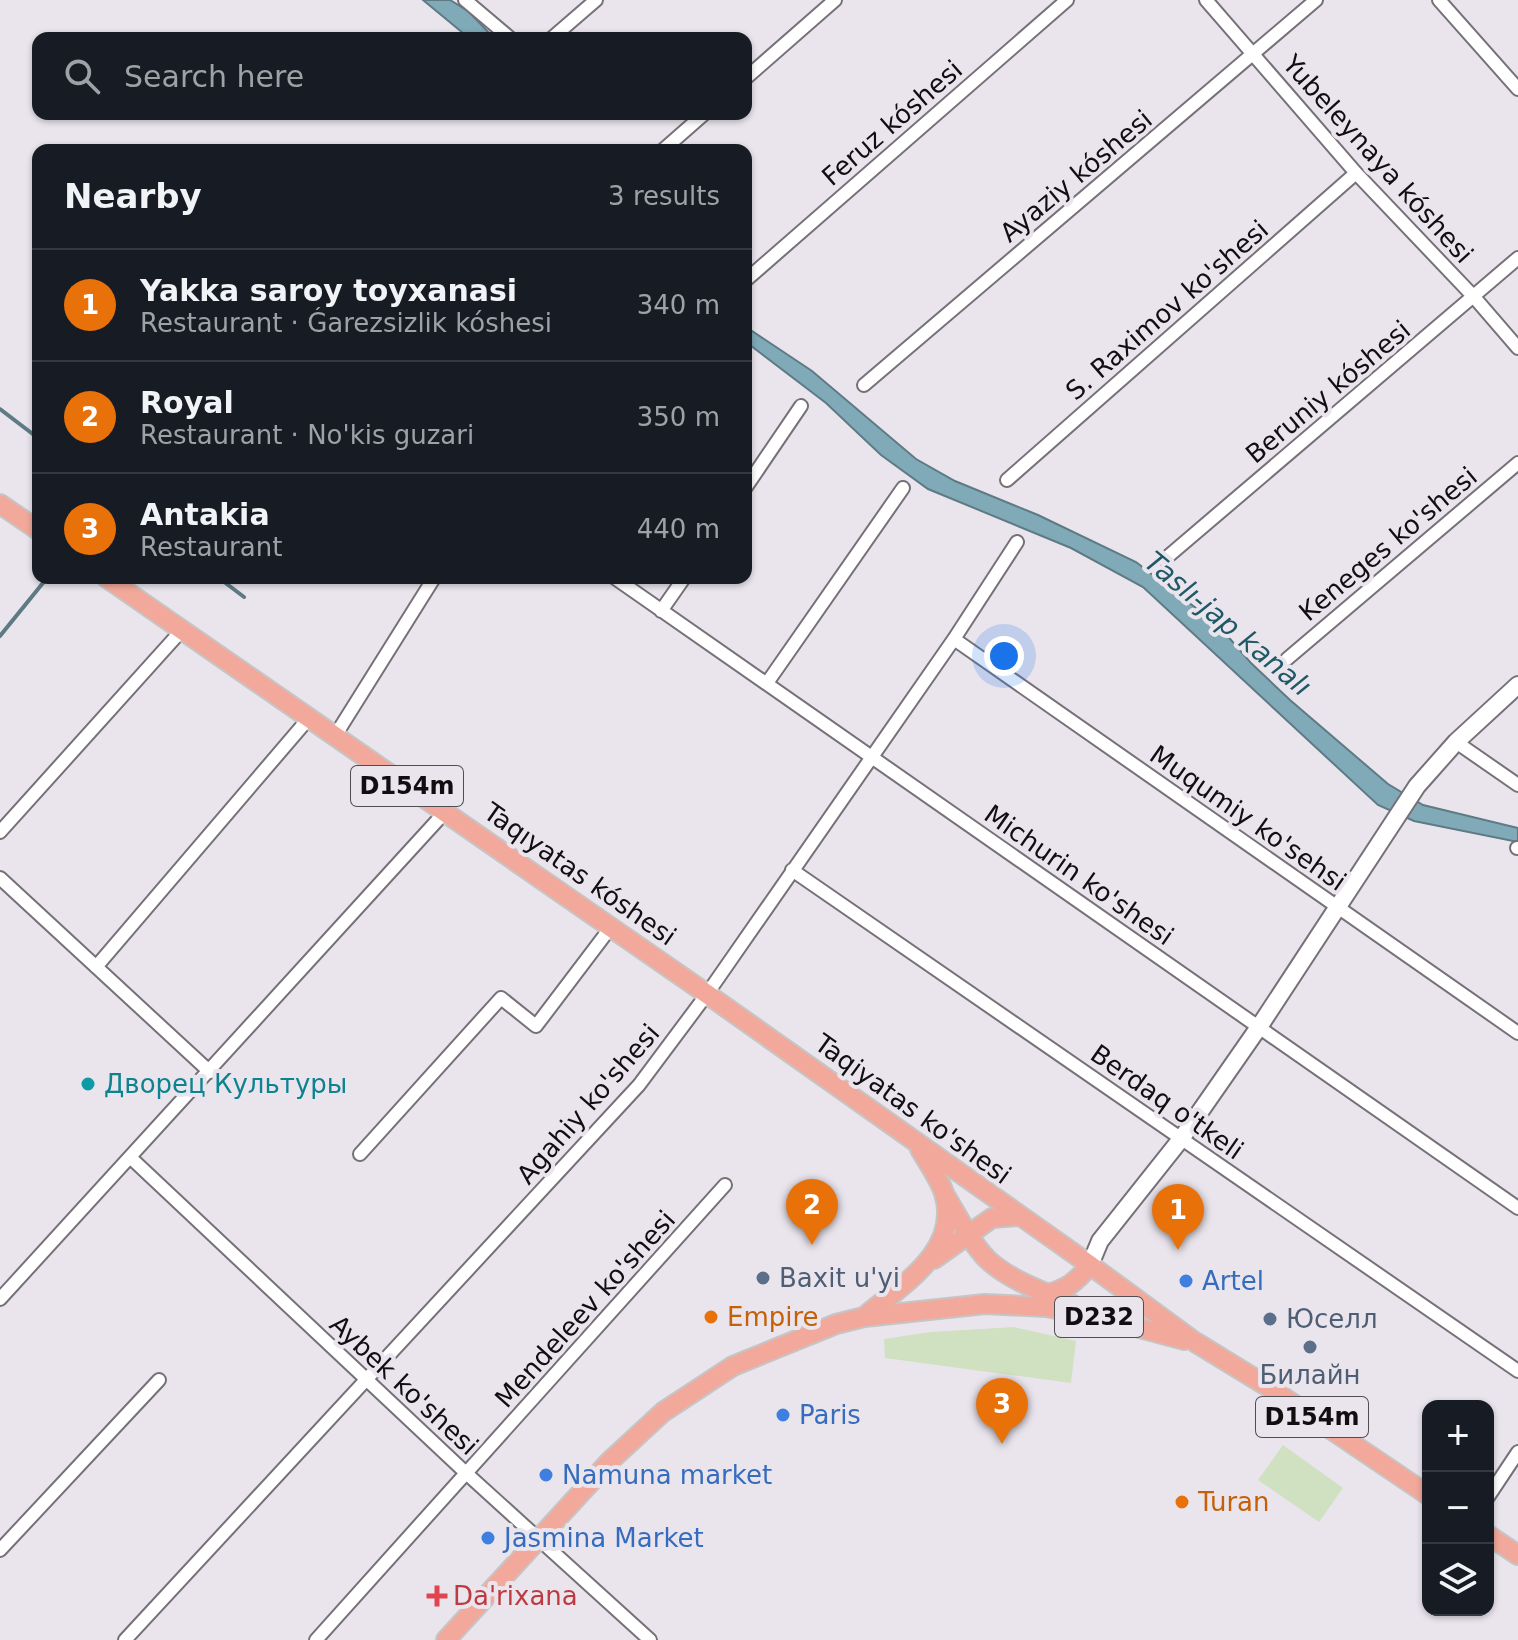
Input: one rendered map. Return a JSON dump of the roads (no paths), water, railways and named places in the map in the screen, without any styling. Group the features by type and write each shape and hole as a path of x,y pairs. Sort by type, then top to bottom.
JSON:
{"main road":[{"path":"0,504 32,526"},
{"name":"Taqıyatas kóshesi","path":"116,584 707,994"},
{"name":"Taqiyatas ko'shesi","path":"707,994 1090,1265"},
{"path":"917,1143 944,1195 989,1261 1027,1284 1102,1318"},
{"path":"927,1265 943,1238 946,1222 944,1195"},
{"path":"864,1317 969,1233 992,1218 1018,1216"},
{"name":"D232","path":"1001,1304 1048,1294 1077,1282 1090,1265"},
{"name":"D154m","path":"1090,1265 1195,1342 1267,1386 1422,1491"},
{"name":"D232","path":"446,1640 610,1461 663,1412 733,1366 836,1324 864,1317 1001,1304 1046,1307 1195,1342"},
{"path":"1494,1539 1518,1555"}],"street":[{"path":"465,0 503,32"},
{"path":"559,32 596,0"},
{"path":"752,73 835,0"},
{"name":"Feruz kóshesi","path":"752,275 1067,0"},
{"name":"Yubeleynaya kóshesi","path":"1206,0 1356,173 1518,348"},
{"name":"Ayaziy kóshesi","path":"864,385 1316,0"},
{"path":"1439,0 1518,89"},
{"path":"670,144 697,120"},
{"name":"S. Raximov ko'shesi","path":"1007,480 1356,173"},
{"name":"Beruniy kóshesi","path":"1165,559 1518,258"},
{"path":"752,478 801,406"},
{"name":"Keneges ko'shesi","path":"1287,659 1518,463"},
{"path":"767,683 903,488"},
{"name":"Agahiy ko'shesi","path":"125,1640 639,1085 707,994 954,639 1017,542"},
{"path":"335,736 430,584"},
{"name":"Michurin ko'shesi","path":"623,584 1518,1208"},
{"path":"661,611 680,584"},
{"path":"0,832 182,630"},
{"name":"Muqumiy ko'sehsi","path":"954,639 1518,1033"},
{"path":"1090,1265 1100,1241 1181,1139 1259,1027 1417,786 1456,742 1518,685"},
{"path":"96,967 309,718"},
{"path":"1456,742 1518,785"},
{"path":"0,1299 445,812"},
{"name":"Berdaq o'tkeli","path":"792,870 1518,1371"},
{"path":"0,878 210,1072"},
{"path":"360,1154 501,998 536,1026 611,927"},
{"name":"Aybek ko'shesi","path":"131,1158 466,1473 650,1640"},
{"name":"Mendeleev ko'shesi","path":"316,1640 725,1185"},
{"path":"0,1550 159,1380"},
{"path":"1494,1488 1518,1452"}],"water":[{"path":"423,0 450,0 468,11 488,32 462,32"},
{"path":"752,331 812,371 916,459 955,481 1038,515 1136,562 1218,625 1251,663 1290,700 1388,784 1423,805 1518,828 1518,842 1414,821 1378,805 1143,587 1071,548 928,489 881,455 826,403 752,347"}],"waterway":[{"path":"0,409 32,433"},
{"path":"0,636 42,584"},
{"path":"227,584 244,597"}],"place":[{"name":"Дворец Культуры","path":"88,1084"},
{"name":"Royal","path":"812,1245"},
{"name":"Yakka saroy toyxanasi","path":"1178,1250"},
{"name":"Baxit u'yi","path":"763,1278"},
{"name":"Artel","path":"1186,1281"},
{"name":"Empire","path":"711,1317"},
{"name":"Юселл","path":"1270,1319"},
{"name":"Билайн","path":"1310,1347"},
{"name":"Paris","path":"783,1415"},
{"name":"Antakia","path":"1002,1444"},
{"name":"Namuna market","path":"546,1475"},
{"name":"Turan","path":"1182,1502"},
{"name":"Jasmina Market","path":"488,1538"},
{"name":"Da'rixana","path":"437,1596"}],"water label":[{"name":"Taslı-jap kanalı","path":"1228,624"}]}
